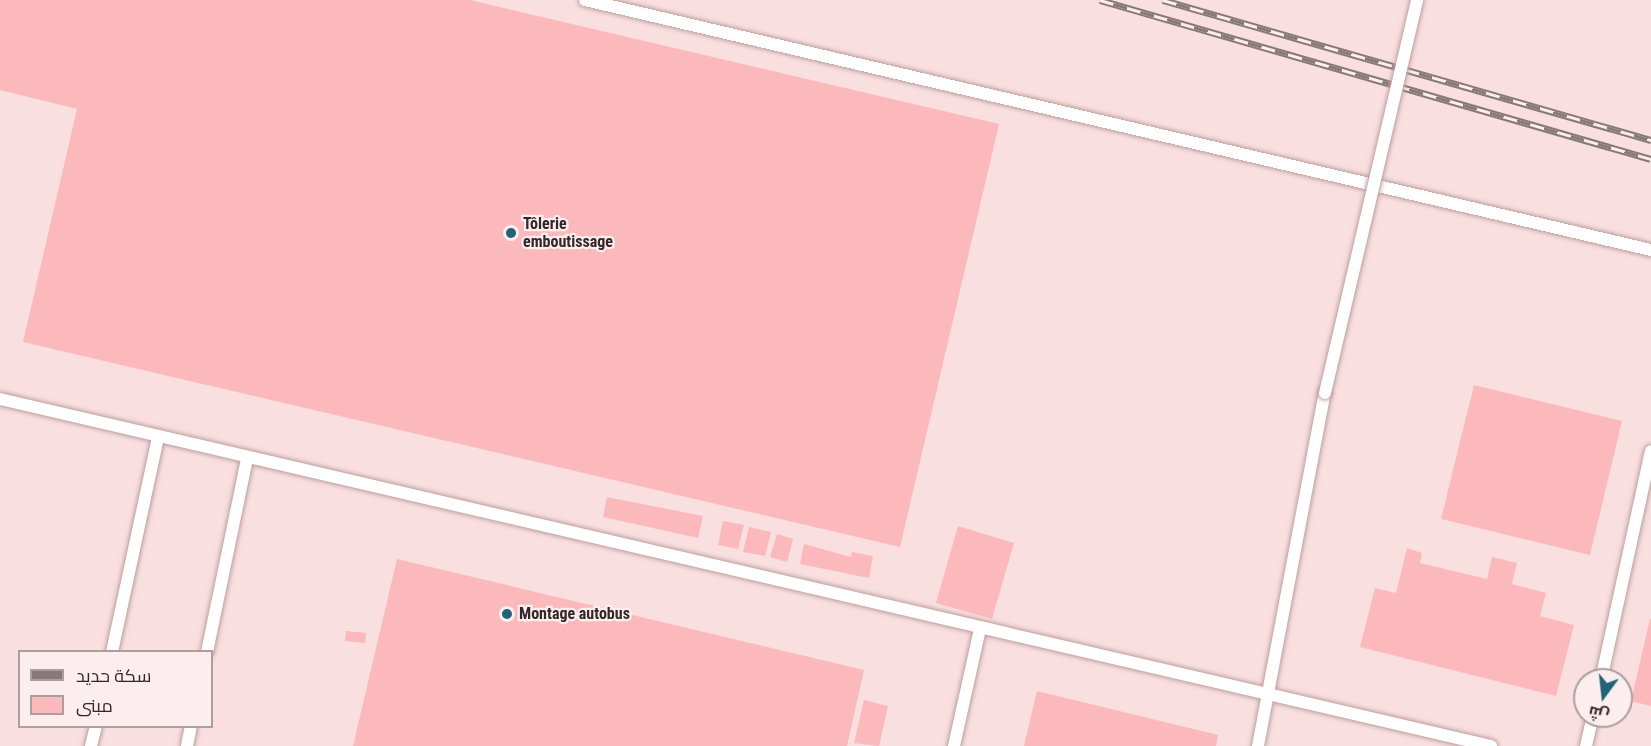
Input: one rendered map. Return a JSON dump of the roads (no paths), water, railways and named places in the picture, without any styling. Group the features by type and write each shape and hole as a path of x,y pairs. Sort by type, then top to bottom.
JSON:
{"lane":[{"path":"585,0 1651,250"},
{"path":"1258,746 1325,393 1417,0"},
{"path":"0,399 247,459 1491,746"},
{"path":"112,650 158,438"},
{"path":"1604,668 1651,451"},
{"path":"207,650 247,459"},
{"path":"954,746 980,629"},
{"path":"91,746 96,728"},
{"path":"187,746 191,728"},
{"path":"1586,746 1590,728"}],"railway":[{"path":"1100,0 1651,159"},
{"path":"1163,0 1651,140"}],"place":[{"name":"Tôlerie emboutissage","path":"511,233"},
{"name":"Montage autobus","path":"507,614"}]}
